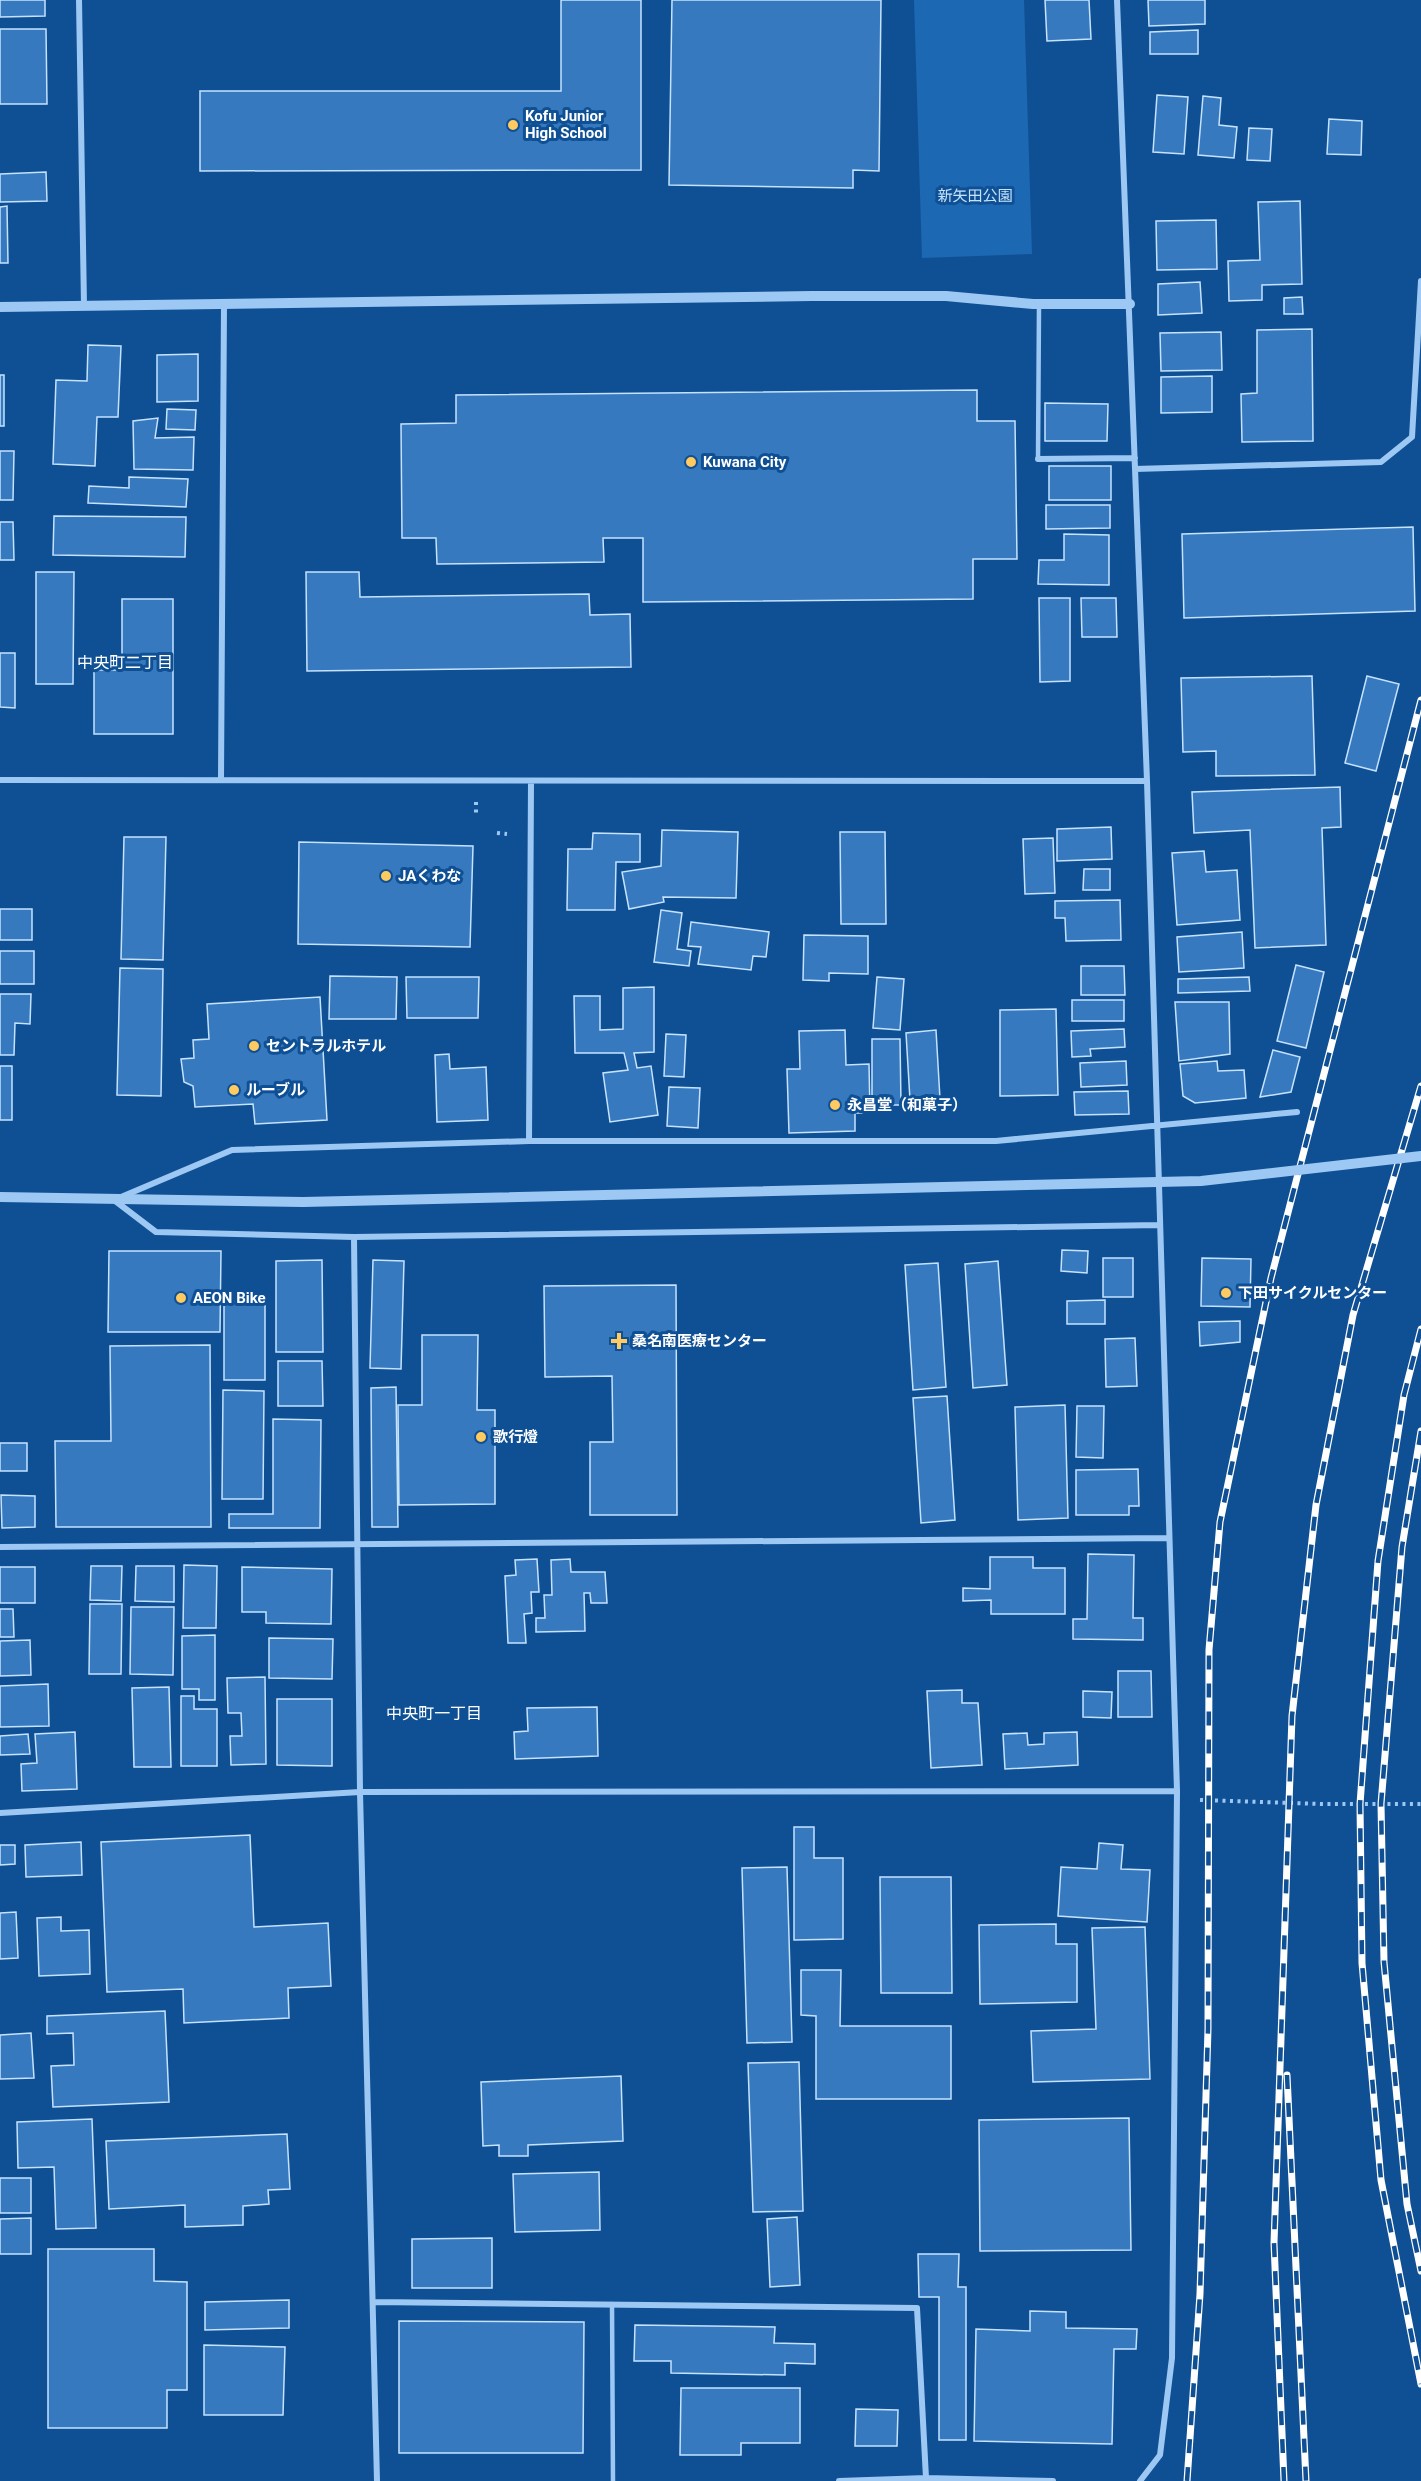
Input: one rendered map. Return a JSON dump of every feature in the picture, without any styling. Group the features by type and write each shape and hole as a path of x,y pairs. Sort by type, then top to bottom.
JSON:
{"street":[{"path":"80,0 84,306"},
{"path":"1117,0 1159,1126 1168,1538 1177,1791 1172,2358 1160,2456 1140,2481"},
{"path":"1135,469 1381,462 1412,437 1421,281"},
{"path":"0,307 946,296 1039,304 1130,304"},
{"path":"221,779 224,304"},
{"path":"1038,459 1135,458"},
{"path":"0,780 1147,781"},
{"path":"530,1141 531,782"},
{"path":"114,1200 232,1150 530,1141 996,1141 1298,1112"},
{"path":"0,1197 303,1202 1201,1180 1421,1156"},
{"path":"114,1200 156,1232 354,1236 1160,1225"},
{"path":"354,1236 360,1792 377,2481"},
{"path":"0,1547 1168,1538"},
{"path":"0,1813 360,1792 1177,1791"},
{"path":"373,2302 917,2308 926,2478"},
{"path":"839,2481 926,2478 1053,2481"}],"lane":[{"path":"1038,459 1039,304"},
{"path":"612,2304 613,2481"}],"path":[{"path":"1177,1791 1193,1800 1421,1804"}],"green space":[{"name":"新矢田公園","path":"914,0 1024,0 1032,254 922,258"}],"building":[{"path":"0,0 45,0 45,16 0,17"},
{"path":"561,0 641,0 641,170 200,171 200,91 561,91"},
{"path":"672,0 881,0 879,171 853,170 853,188 669,185"},
{"path":"1045,0 1089,0 1091,39 1047,41"},
{"path":"1148,0 1205,0 1205,24 1149,26"},
{"path":"0,29 46,29 47,104 0,104"},
{"path":"1198,30 1198,54 1150,54 1150,32"},
{"path":"1157,95 1188,97 1184,154 1153,152"},
{"path":"1203,96 1221,98 1219,125 1237,127 1234,158 1198,155"},
{"path":"1329,119 1362,121 1361,155 1327,154"},
{"path":"1249,128 1272,129 1270,161 1247,160"},
{"path":"46,172 47,201 0,202 0,174"},
{"path":"1300,201 1302,284 1262,285 1262,300 1229,301 1228,261 1260,260 1258,202"},
{"path":"7,206 8,263 0,263 0,207"},
{"path":"1216,220 1217,269 1157,270 1156,221"},
{"path":"1200,282 1202,313 1158,315 1158,284"},
{"path":"1302,297 1303,314 1284,314 1284,298"},
{"path":"1312,329 1313,441 1242,442 1241,394 1257,393 1257,330"},
{"path":"1221,332 1222,370 1161,371 1160,333"},
{"path":"88,345 121,346 118,417 97,417 95,466 53,464 56,380 87,381"},
{"path":"198,354 198,401 157,402 157,355"},
{"path":"0,375 4,375 4,426 0,426"},
{"path":"1212,376 1212,412 1161,413 1161,377"},
{"path":"977,390 977,421 1015,421 1017,559 973,559 973,599 643,602 643,538 603,538 604,562 437,564 436,538 402,538 401,424 456,423 456,395"},
{"path":"1045,403 1108,404 1107,441 1045,441"},
{"path":"167,409 196,410 195,430 166,429"},
{"path":"158,418 155,438 194,437 193,470 134,469 133,421"},
{"path":"0,451 14,451 13,500 0,500"},
{"path":"1049,466 1111,466 1111,500 1049,500"},
{"path":"129,477 188,479 186,507 88,503 89,486 129,488"},
{"path":"1046,505 1110,505 1110,528 1046,529"},
{"path":"54,516 186,517 185,557 53,555"},
{"path":"0,522 13,522 14,560 0,560"},
{"path":"1413,527 1415,611 1184,618 1182,534"},
{"path":"1064,534 1109,535 1109,585 1038,584 1039,560 1064,560"},
{"path":"36,572 74,572 73,684 36,684"},
{"path":"306,572 359,572 360,597 589,594 590,615 630,614 631,667 307,671"},
{"path":"1039,598 1070,598 1070,681 1040,682"},
{"path":"1081,598 1116,598 1117,637 1082,637"},
{"path":"122,599 173,599 173,734 94,734 94,670 122,670"},
{"path":"0,653 15,653 15,708 0,707"},
{"path":"1312,676 1315,775 1216,776 1216,751 1183,752 1181,678"},
{"path":"1367,676 1399,684 1376,771 1345,763"},
{"path":"1340,787 1341,827 1322,828 1326,945 1255,948 1250,830 1194,833 1192,792"},
{"path":"1111,827 1112,859 1057,861 1057,829"},
{"path":"662,830 738,832 736,898 663,897 664,902 629,909 622,872 661,866"},
{"path":"840,832 885,832 886,924 841,924"},
{"path":"593,833 640,834 640,862 616,862 615,910 567,910 568,849 592,849"},
{"path":"124,837 166,837 163,960 121,959"},
{"path":"1053,838 1055,893 1025,894 1023,839"},
{"path":"299,842 473,846 470,947 298,944"},
{"path":"1204,851 1206,872 1237,870 1240,920 1177,925 1172,853"},
{"path":"1084,869 1110,869 1110,890 1083,890"},
{"path":"1120,900 1121,940 1066,941 1065,918 1055,918 1055,901"},
{"path":"0,909 32,909 32,940 0,940"},
{"path":"661,910 682,913 677,949 691,951 689,966 654,962"},
{"path":"691,922 769,932 766,957 753,956 751,970 698,964 701,947 688,946"},
{"path":"1242,932 1244,968 1179,972 1177,937"},
{"path":"804,935 868,936 868,974 829,973 829,981 803,980"},
{"path":"0,951 34,951 34,984 0,984"},
{"path":"1296,965 1324,972 1306,1048 1277,1041"},
{"path":"1081,966 1124,966 1125,995 1081,995"},
{"path":"120,968 163,969 161,1096 117,1095"},
{"path":"330,976 397,977 396,1019 329,1019"},
{"path":"406,977 479,977 478,1018 407,1018"},
{"path":"877,977 904,979 900,1030 873,1028"},
{"path":"1249,977 1250,991 1178,993 1178,979"},
{"path":"654,987 654,1052 634,1053 637,1068 651,1066 658,1115 610,1122 603,1073 628,1070 624,1053 575,1053 574,996 600,996 600,1030 623,1029 623,988"},
{"path":"0,994 31,994 30,1024 15,1023 14,1055 0,1055"},
{"path":"320,997 327,1120 255,1124 253,1104 195,1107 193,1086 184,1082 181,1059 194,1058 193,1040 209,1039 207,1004"},
{"path":"1072,1000 1124,1000 1124,1021 1072,1021"},
{"path":"1175,1002 1229,1002 1230,1054 1179,1061"},
{"path":"1056,1009 1058,1095 1000,1096 1000,1010"},
{"path":"1124,1029 1125,1047 1090,1049 1091,1056 1072,1057 1071,1031"},
{"path":"845,1030 846,1065 869,1064 870,1113 855,1113 855,1131 789,1133 787,1069 800,1069 799,1031"},
{"path":"936,1030 940,1099 910,1100 906,1033"},
{"path":"666,1034 686,1035 684,1077 664,1076"},
{"path":"872,1039 900,1039 901,1105 872,1105"},
{"path":"1273,1050 1300,1057 1291,1092 1260,1097"},
{"path":"449,1054 450,1069 486,1067 488,1120 437,1122 435,1055"},
{"path":"1126,1061 1127,1085 1081,1087 1080,1063"},
{"path":"1217,1061 1218,1071 1244,1070 1246,1098 1195,1103 1183,1096 1180,1064"},
{"path":"0,1066 12,1066 12,1120 0,1120"},
{"path":"669,1087 700,1088 698,1128 667,1126"},
{"path":"1128,1091 1129,1114 1075,1115 1074,1092"},
{"path":"1062,1250 1088,1251 1087,1273 1061,1271"},
{"path":"109,1251 221,1251 220,1332 108,1332"},
{"path":"1103,1258 1133,1258 1133,1297 1103,1297"},
{"path":"1202,1258 1251,1259 1250,1307 1201,1306"},
{"path":"322,1260 323,1352 276,1352 276,1261"},
{"path":"373,1260 404,1261 401,1369 370,1368"},
{"path":"998,1261 1007,1385 973,1388 965,1264"},
{"path":"938,1263 946,1387 913,1390 905,1265"},
{"path":"676,1285 677,1515 590,1515 590,1442 613,1442 612,1376 545,1377 544,1286"},
{"path":"1105,1300 1105,1324 1067,1324 1067,1301"},
{"path":"224,1301 265,1302 265,1380 224,1380"},
{"path":"1240,1321 1240,1342 1200,1346 1199,1322"},
{"path":"422,1335 478,1335 477,1410 495,1410 495,1504 399,1505 398,1405 422,1405"},
{"path":"1135,1338 1137,1386 1106,1387 1105,1339"},
{"path":"210,1345 211,1527 56,1527 55,1441 111,1441 110,1346"},
{"path":"278,1361 322,1361 323,1406 278,1406"},
{"path":"396,1387 398,1527 372,1527 371,1388"},
{"path":"223,1390 264,1391 263,1499 222,1499"},
{"path":"947,1396 955,1520 921,1523 913,1398"},
{"path":"1065,1405 1068,1518 1018,1520 1015,1407"},
{"path":"1077,1406 1104,1406 1103,1458 1076,1457"},
{"path":"273,1419 321,1420 320,1528 229,1528 229,1514 273,1514"},
{"path":"0,1443 27,1443 27,1471 0,1471"},
{"path":"1138,1469 1139,1506 1129,1506 1129,1515 1076,1515 1076,1470"},
{"path":"1,1495 35,1496 35,1527 2,1528"},
{"path":"1088,1554 1134,1555 1133,1618 1143,1618 1143,1640 1073,1639 1073,1619 1087,1619"},
{"path":"990,1557 1033,1557 1033,1568 1065,1568 1065,1614 991,1614 991,1600 963,1601 963,1588 990,1589"},
{"path":"537,1559 539,1592 531,1592 532,1613 524,1614 526,1643 508,1643 505,1576 516,1575 515,1560"},
{"path":"570,1559 571,1572 605,1572 607,1603 591,1603 590,1593 584,1593 585,1631 536,1632 536,1618 545,1618 544,1595 552,1595 551,1560"},
{"path":"184,1565 217,1566 216,1628 183,1628"},
{"path":"91,1566 122,1566 121,1601 90,1600"},
{"path":"136,1566 174,1566 174,1602 135,1601"},
{"path":"0,1567 35,1567 35,1603 0,1603"},
{"path":"242,1567 332,1569 331,1624 266,1623 266,1612 242,1612"},
{"path":"90,1604 122,1604 121,1674 89,1674"},
{"path":"131,1607 174,1607 173,1675 130,1674"},
{"path":"0,1609 13,1609 14,1637 0,1637"},
{"path":"215,1635 215,1700 199,1700 199,1689 182,1689 182,1636"},
{"path":"269,1638 333,1639 332,1679 269,1678"},
{"path":"30,1640 31,1675 0,1676 0,1641"},
{"path":"1118,1671 1151,1671 1152,1717 1118,1717"},
{"path":"265,1677 266,1764 231,1765 230,1736 242,1736 241,1713 228,1713 227,1678"},
{"path":"48,1684 49,1726 0,1727 0,1686"},
{"path":"169,1687 171,1767 134,1767 132,1688"},
{"path":"962,1690 962,1703 978,1703 982,1765 931,1768 927,1691"},
{"path":"1083,1691 1112,1692 1111,1718 1083,1717"},
{"path":"181,1696 194,1696 194,1709 217,1709 217,1766 181,1766"},
{"path":"277,1699 332,1699 332,1766 277,1765"},
{"path":"597,1707 598,1756 515,1759 514,1732 528,1731 527,1708"},
{"path":"75,1732 77,1789 22,1791 21,1764 37,1763 35,1734"},
{"path":"1077,1732 1078,1765 1005,1769 1003,1734 1027,1733 1028,1745 1044,1744 1044,1733"},
{"path":"28,1734 30,1754 0,1755 0,1736"},
{"path":"794,1827 814,1827 814,1858 843,1858 843,1939 794,1940"},
{"path":"250,1835 254,1927 328,1923 331,1986 288,1988 289,2018 184,2023 183,1989 107,1992 101,1842"},
{"path":"81,1842 82,1875 26,1877 25,1845"},
{"path":"1099,1843 1123,1845 1121,1869 1150,1870 1147,1922 1058,1916 1061,1867 1097,1869"},
{"path":"0,1845 15,1845 15,1864 0,1865"},
{"path":"787,1867 792,2042 747,2043 742,1868"},
{"path":"880,1877 951,1877 952,1993 881,1993"},
{"path":"16,1912 18,1958 0,1959 0,1913"},
{"path":"61,1917 61,1931 89,1930 90,1974 39,1976 37,1918"},
{"path":"1056,1924 1056,1944 1077,1944 1077,2002 980,2004 979,1925"},
{"path":"1145,1927 1150,2079 1033,2082 1031,2031 1096,2029 1092,1928"},
{"path":"801,1970 841,1970 840,2026 951,2026 951,2099 816,2099 816,2016 801,2015"},
{"path":"165,2011 169,2102 53,2107 51,2066 74,2065 73,2033 47,2034 47,2016"},
{"path":"31,2033 34,2078 0,2079 0,2035"},
{"path":"799,2062 803,2211 753,2212 748,2063"},
{"path":"621,2076 623,2141 528,2145 528,2156 499,2156 499,2145 483,2146 481,2082"},
{"path":"1129,2118 1131,2250 980,2251 979,2120"},
{"path":"92,2119 96,2228 56,2229 54,2167 18,2168 17,2122"},
{"path":"287,2134 290,2189 268,2190 269,2204 243,2206 243,2225 185,2227 185,2205 109,2209 106,2141"},
{"path":"599,2172 600,2230 515,2232 513,2174"},
{"path":"0,2178 31,2178 31,2213 0,2213"},
{"path":"797,2217 800,2285 770,2287 767,2219"},
{"path":"31,2218 31,2254 0,2254 0,2219"},
{"path":"492,2238 492,2288 412,2288 412,2239"},
{"path":"48,2249 154,2249 154,2281 187,2282 187,2390 167,2390 167,2428 48,2428"},
{"path":"918,2254 959,2254 958,2287 966,2287 966,2440 939,2440 939,2297 919,2297"},
{"path":"289,2300 289,2328 205,2330 205,2302"},
{"path":"1030,2311 1066,2312 1066,2328 1137,2329 1136,2349 1114,2349 1112,2444 974,2441 976,2329 1030,2331"},
{"path":"399,2321 584,2322 583,2453 399,2453"},
{"path":"635,2325 775,2327 774,2343 815,2344 815,2364 785,2363 785,2375 671,2373 671,2361 634,2361"},
{"path":"204,2345 285,2347 283,2415 204,2415"},
{"path":"681,2388 800,2388 800,2443 741,2443 741,2455 680,2455"},
{"path":"856,2409 898,2410 897,2446 855,2446"}],"railway":[{"path":"1187,2481 1200,2294 1208,2029 1209,1650 1220,1522 1271,1278 1421,700"},
{"path":"1284,2481 1274,2243 1292,1716 1316,1505 1353,1315 1421,1086"},
{"path":"1421,1329 1404,1395 1378,1561 1360,1804 1362,1963 1381,2180 1421,2384"},
{"path":"1421,1431 1402,1547 1381,1804 1384,1962 1407,2204 1421,2271"},
{"path":"1287,2075 1306,2481"}],"place":[{"name":"Kofu Junior High School","path":"513,125"},
{"name":"Kuwana City","path":"691,462"},
{"name":"JAくわな","path":"386,876"},
{"name":"セントラルホテル","path":"254,1046"},
{"name":"ルーブル","path":"234,1090"},
{"name":"永昌堂（和菓子）","path":"835,1105"},
{"name":"下田サイクルセンター","path":"1226,1293"},
{"name":"AEON Bike","path":"181,1298"},
{"name":"桑名南医療センター","path":"619,1341"},
{"name":"歌行燈","path":"481,1437"}],"district":[{"name":"中央町二丁目","path":"125,662"},
{"name":"中央町一丁目","path":"434,1713"}]}
